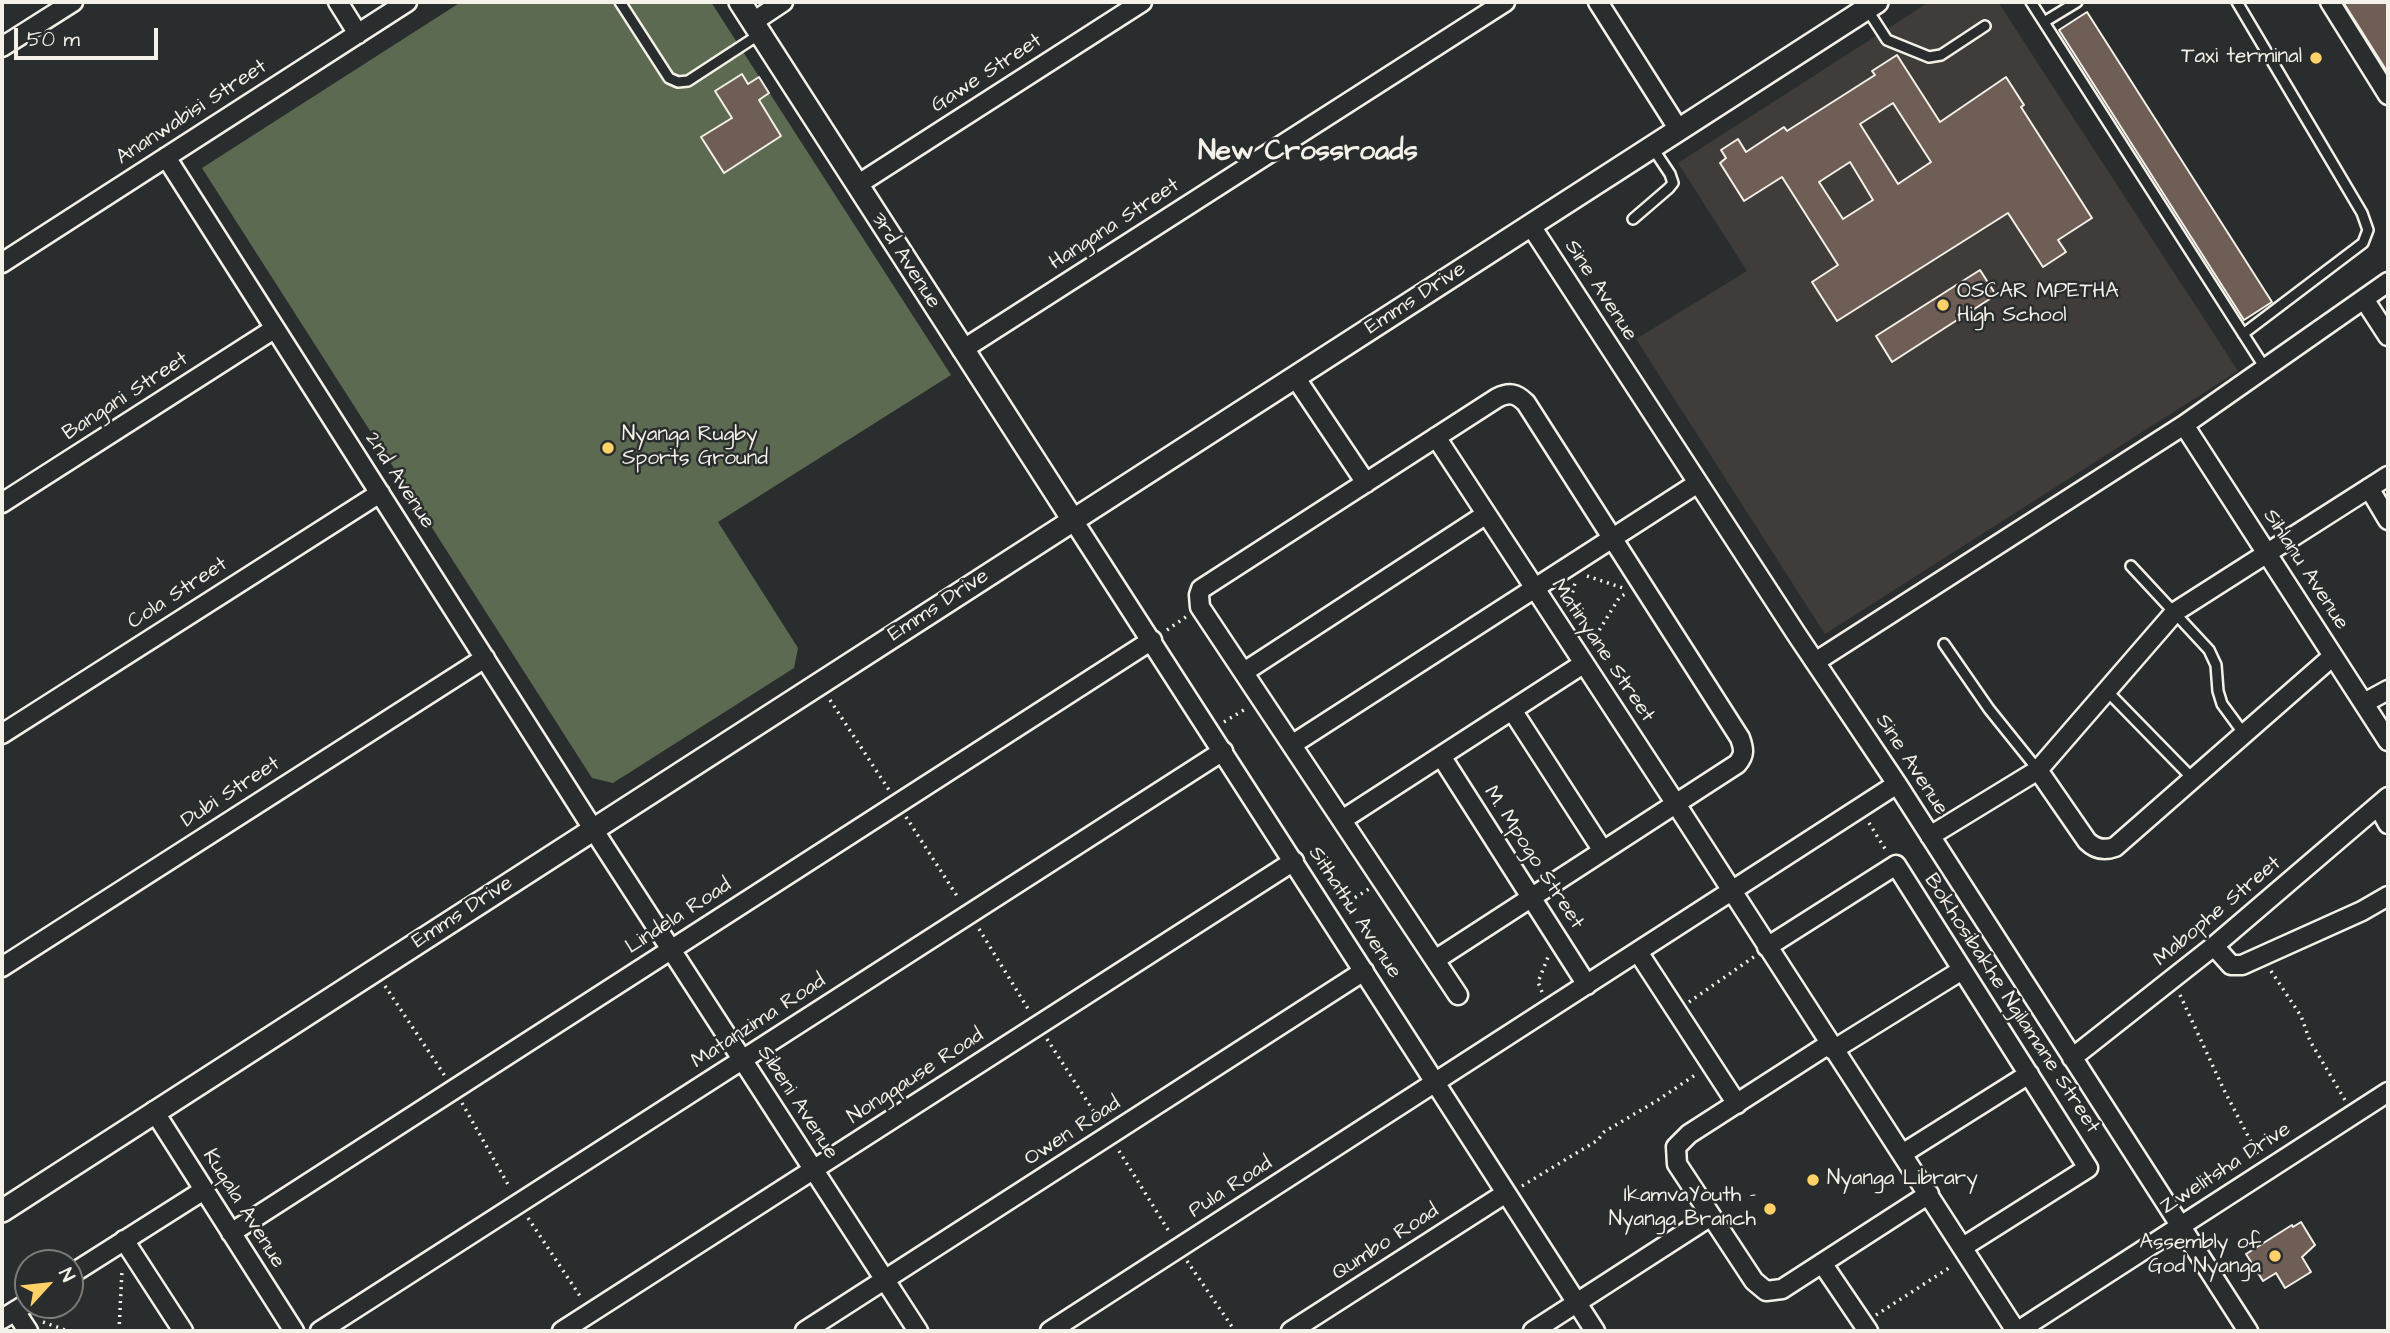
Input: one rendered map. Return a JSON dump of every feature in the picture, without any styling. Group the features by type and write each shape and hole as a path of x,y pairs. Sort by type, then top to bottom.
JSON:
{"street":[{"path":"2,47 73,2"},
{"path":"338,2 358,34"},
{"name":"Ananwabisi Street","path":"2,263 407,2"},
{"name":"3rd Avenue","path":"740,2 1073,520"},
{"path":"756,28 783,2"},
{"name":"Gawe Street","path":"857,185 1142,2"},
{"name":"Hangana Street","path":"962,350 1505,2"},
{"path":"1598,2 1679,130"},
{"path":"2330,2 2388,94"},
{"name":"Emms Drive","path":"2,1210 1531,226 1869,4"},
{"name":"2nd Avenue","path":"166,157 593,829"},
{"name":"Sine Avenue","path":"1531,226 1897,784 2180,1225 2244,1330"},
{"path":"1815,662 2184,425 2388,282"},
{"path":"2364,299 2388,336"},
{"name":"Bangani Street","path":"2,503 274,329"},
{"path":"1295,377 1366,483"},
{"path":"1435,960 1737,764 1743,757 1744,748 1740,738 1526,403 1514,394 1507,393 1201,589 1199,601 1200,607 1458,995"},
{"name":"Sihlanu Avenue","path":"2184,425 2388,741"},
{"name":"Matinyane Street","path":"1436,438 2017,1331"},
{"path":"1930,836 2038,770 2175,612 2388,476"},
{"path":"1293,744 1698,483"},
{"path":"2369,488 2388,520"},
{"name":"Cola Street","path":"2,734 380,493"},
{"path":"1244,672 1485,514"},
{"name":"Sithathu Avenue","path":"1073,520 1595,1331"},
{"name":"Lindela Road","path":"231,1233 1152,640"},
{"path":"2038,770 2087,841 2097,848 2109,849 2120,844 2333,656"},
{"name":"Dubi Street","path":"2,967 485,658"},
{"path":"1342,820 1583,664"},
{"path":"2364,703 2388,690"},
{"path":"1512,710 1603,851"},
{"name":"Matanzima Road","path":"320,1331 1223,751"},
{"name":"M. Mpogo Street","path":"1440,756 1587,985"},
{"name":"Pula Road","path":"1050,1331 1897,784"},
{"path":"2383,802 2388,824"},
{"name":"Mabophe Street","path":"2072,1058 2173,981 2383,802"},
{"name":"Sibeni Avenue","path":"593,829 918,1331"},
{"name":"Nongqause Road","path":"562,1331 1294,861"},
{"path":"1767,947 1896,865"},
{"name":"Bokhosibakhe Ngilamane Street","path":"1896,865 2088,1168 1966,1251"},
{"path":"2214,946 2231,965 2242,965 2362,911 2388,896"},
{"path":"1638,952 1737,1104"},
{"path":"1929,1194 1787,1287 1766,1291 1754,1281 1677,1164 1676,1147 1689,1134 1737,1104 1962,970"},
{"name":"Owen Road","path":"805,1331 1364,971"},
{"path":"1902,1154 2029,1074"},
{"name":"Zwelitsha Drive","path":"2017,1331 2388,1092"},
{"name":"Kuqala Avenue","path":"153,1111 294,1331"},
{"path":"84,1267 204,1190"},
{"name":"Qumbo Road","path":"1291,1331 1506,1193"},
{"path":"1533,1331 1711,1216"},
{"path":"124,1241 183,1331"},
{"path":"1822,1263 1865,1327"}],"lane":[{"path":"620,2 669,78 678,82 688,81 756,28"},
{"path":"2031,2 2265,368"},
{"path":"2044,22 2077,2"},
{"path":"2237,2 2362,213 2368,230 2363,243 2243,334"},
{"path":"1869,4 1887,40 1929,57 1941,55 1985,26"},
{"path":"1633,219 1673,183 1652,147"},
{"path":"2131,566 2209,650 2216,665 2222,704 2244,734"},
{"path":"1944,645 1989,709 2038,770"},
{"path":"2106,690 2193,779"}],"path":[{"path":"1562,631 1578,573 1630,590 1619,598 1595,637 1583,664"},
{"path":"1152,640 1200,607"},
{"path":"820,683 1179,1248 1235,1331"},
{"path":"1210,731 1262,699"},
{"path":"1860,807 1896,865"},
{"path":"1328,914 1383,881"},
{"path":"1549,1010 1538,982 1557,937"},
{"path":"1676,1011 1767,947"},
{"path":"2261,956 2301,1016 2309,1041 2354,1113"},
{"path":"374,970 454,1089 519,1203 590,1313"},
{"path":"2173,981 2224,1090 2266,1170"},
{"path":"1506,1193 1519,1188 1598,1140 1604,1132 1711,1064"},
{"path":"119,1331 124,1241"},
{"path":"1865,1327 1966,1251"}],"shaded area":[{"name":"OSCAR MPETHA High School","path":"1929,2 1998,2 2238,371 1825,634 1636,339 1747,271 1678,163"}],"green space":[{"name":"Nyanga Rugby Sports Ground","path":"461,2 711,2 951,375 718,522 798,648 794,668 613,783 592,778 202,168"}],"building":[{"path":"2343,2 2388,2 2388,73 2357,24"},
{"path":"2087,12 2272,302 2244,320 2059,30"},
{"path":"1897,55 1940,122 2006,77 2024,105 2021,107 2092,218 2058,240 2066,252 2043,267 2008,213 1837,321 1812,282 1838,265 1782,177 1744,201 1720,163 1726,158 1721,150 1738,139 1746,152 1784,127 1787,131 1875,75 1872,71","holes":["1893,103 1931,162 1898,184 1860,124","1850,162 1873,200 1843,219 1819,182"]},
{"path":"742,74 748,84 759,77 769,93 759,100 781,136 724,173 701,137 732,118 715,91"},
{"path":"1980,270 1996,295 1892,362 1876,336"},
{"name":"Assembly of God Nyanga","path":"2301,1222 2315,1245 2302,1257 2311,1272 2285,1288 2276,1273 2263,1281 2246,1254"}],"place":[{"name":"Taxi terminal","path":"2316,58"},
{"name":"OSCAR MPETHA High School","path":"1943,305"},
{"name":"Nyanga Rugby Sports Ground","path":"608,448"},
{"name":"Nyanga Library","path":"1813,1180"},
{"name":"IkamvaYouth - Nyanga Branch","path":"1770,1209"},
{"name":"Assembly of God Nyanga","path":"2275,1256"}],"district":[{"name":"New Crossroads","path":"1308,153"}]}
